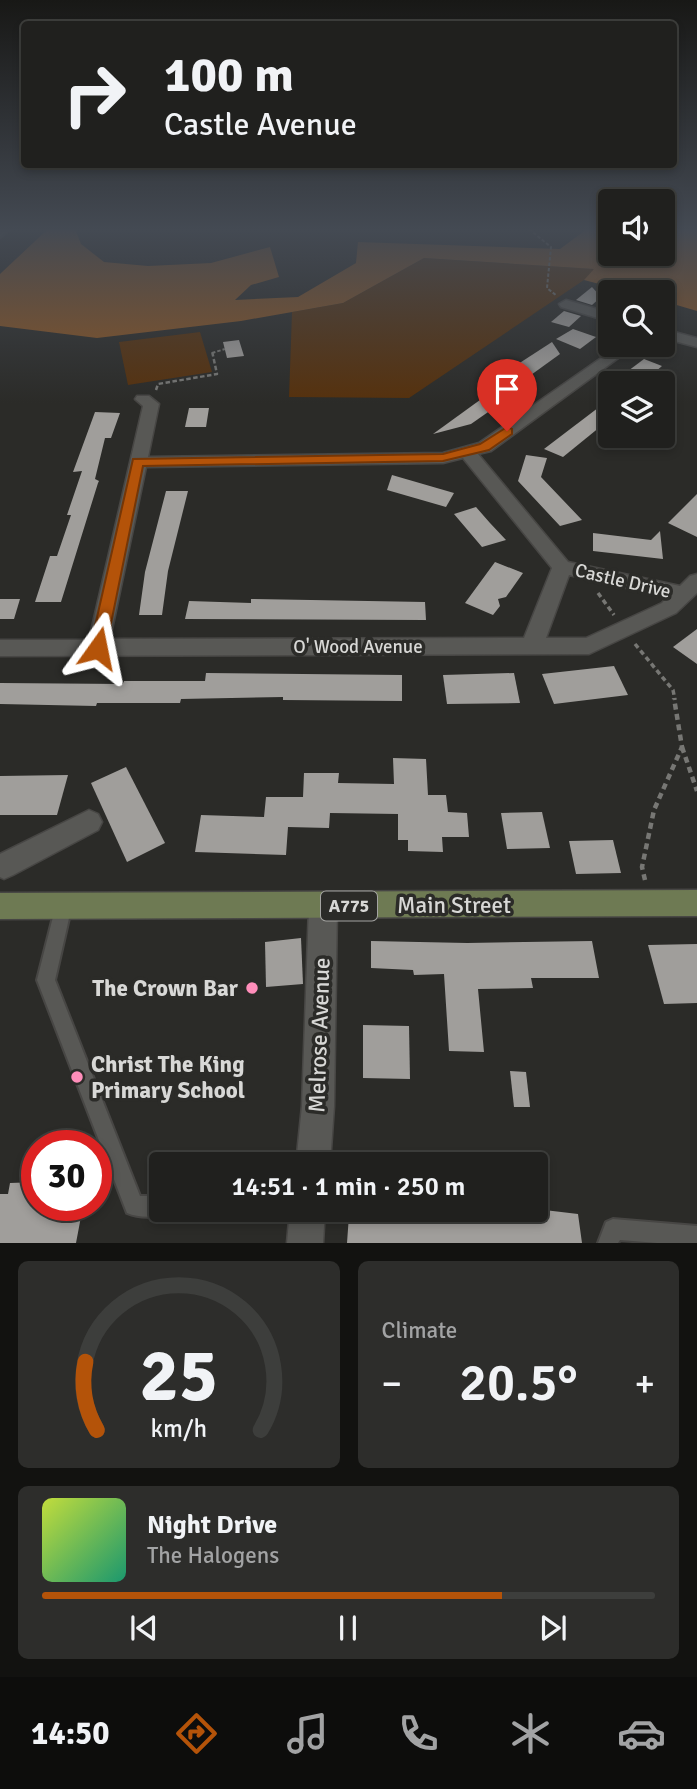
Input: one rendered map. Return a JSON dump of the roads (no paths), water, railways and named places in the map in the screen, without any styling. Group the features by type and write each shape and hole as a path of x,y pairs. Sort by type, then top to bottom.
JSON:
{"main road":[{"name":"Main Street","path":"0,906 697,903"}],"street":[{"path":"566,304 598,314"},
{"path":"675,337 697,343"},
{"path":"137,462 443,457 467,452 485,447 612,357"},
{"path":"98,648 147,401"},
{"name":"Castle Drive","path":"467,452 572,569 690,588"},
{"name":"Castle Drive","path":"532,646 572,569"},
{"name":"O' Wood Avenue","path":"0,648 589,646 669,608 690,588"},
{"path":"1,869 89,822"},
{"name":"Melrose Avenue","path":"314,1152 318,1106 323,906"},
{"path":"305,1243 307,1222"}],"lane":[{"path":"64,905 46,980 134,1206 149,1206"},
{"path":"607,1243 613,1229 697,1236"}],"place":[{"name":"The Crown Bar","path":"252,988"},
{"name":"Christ The King Primary School","path":"77,1077"}]}
